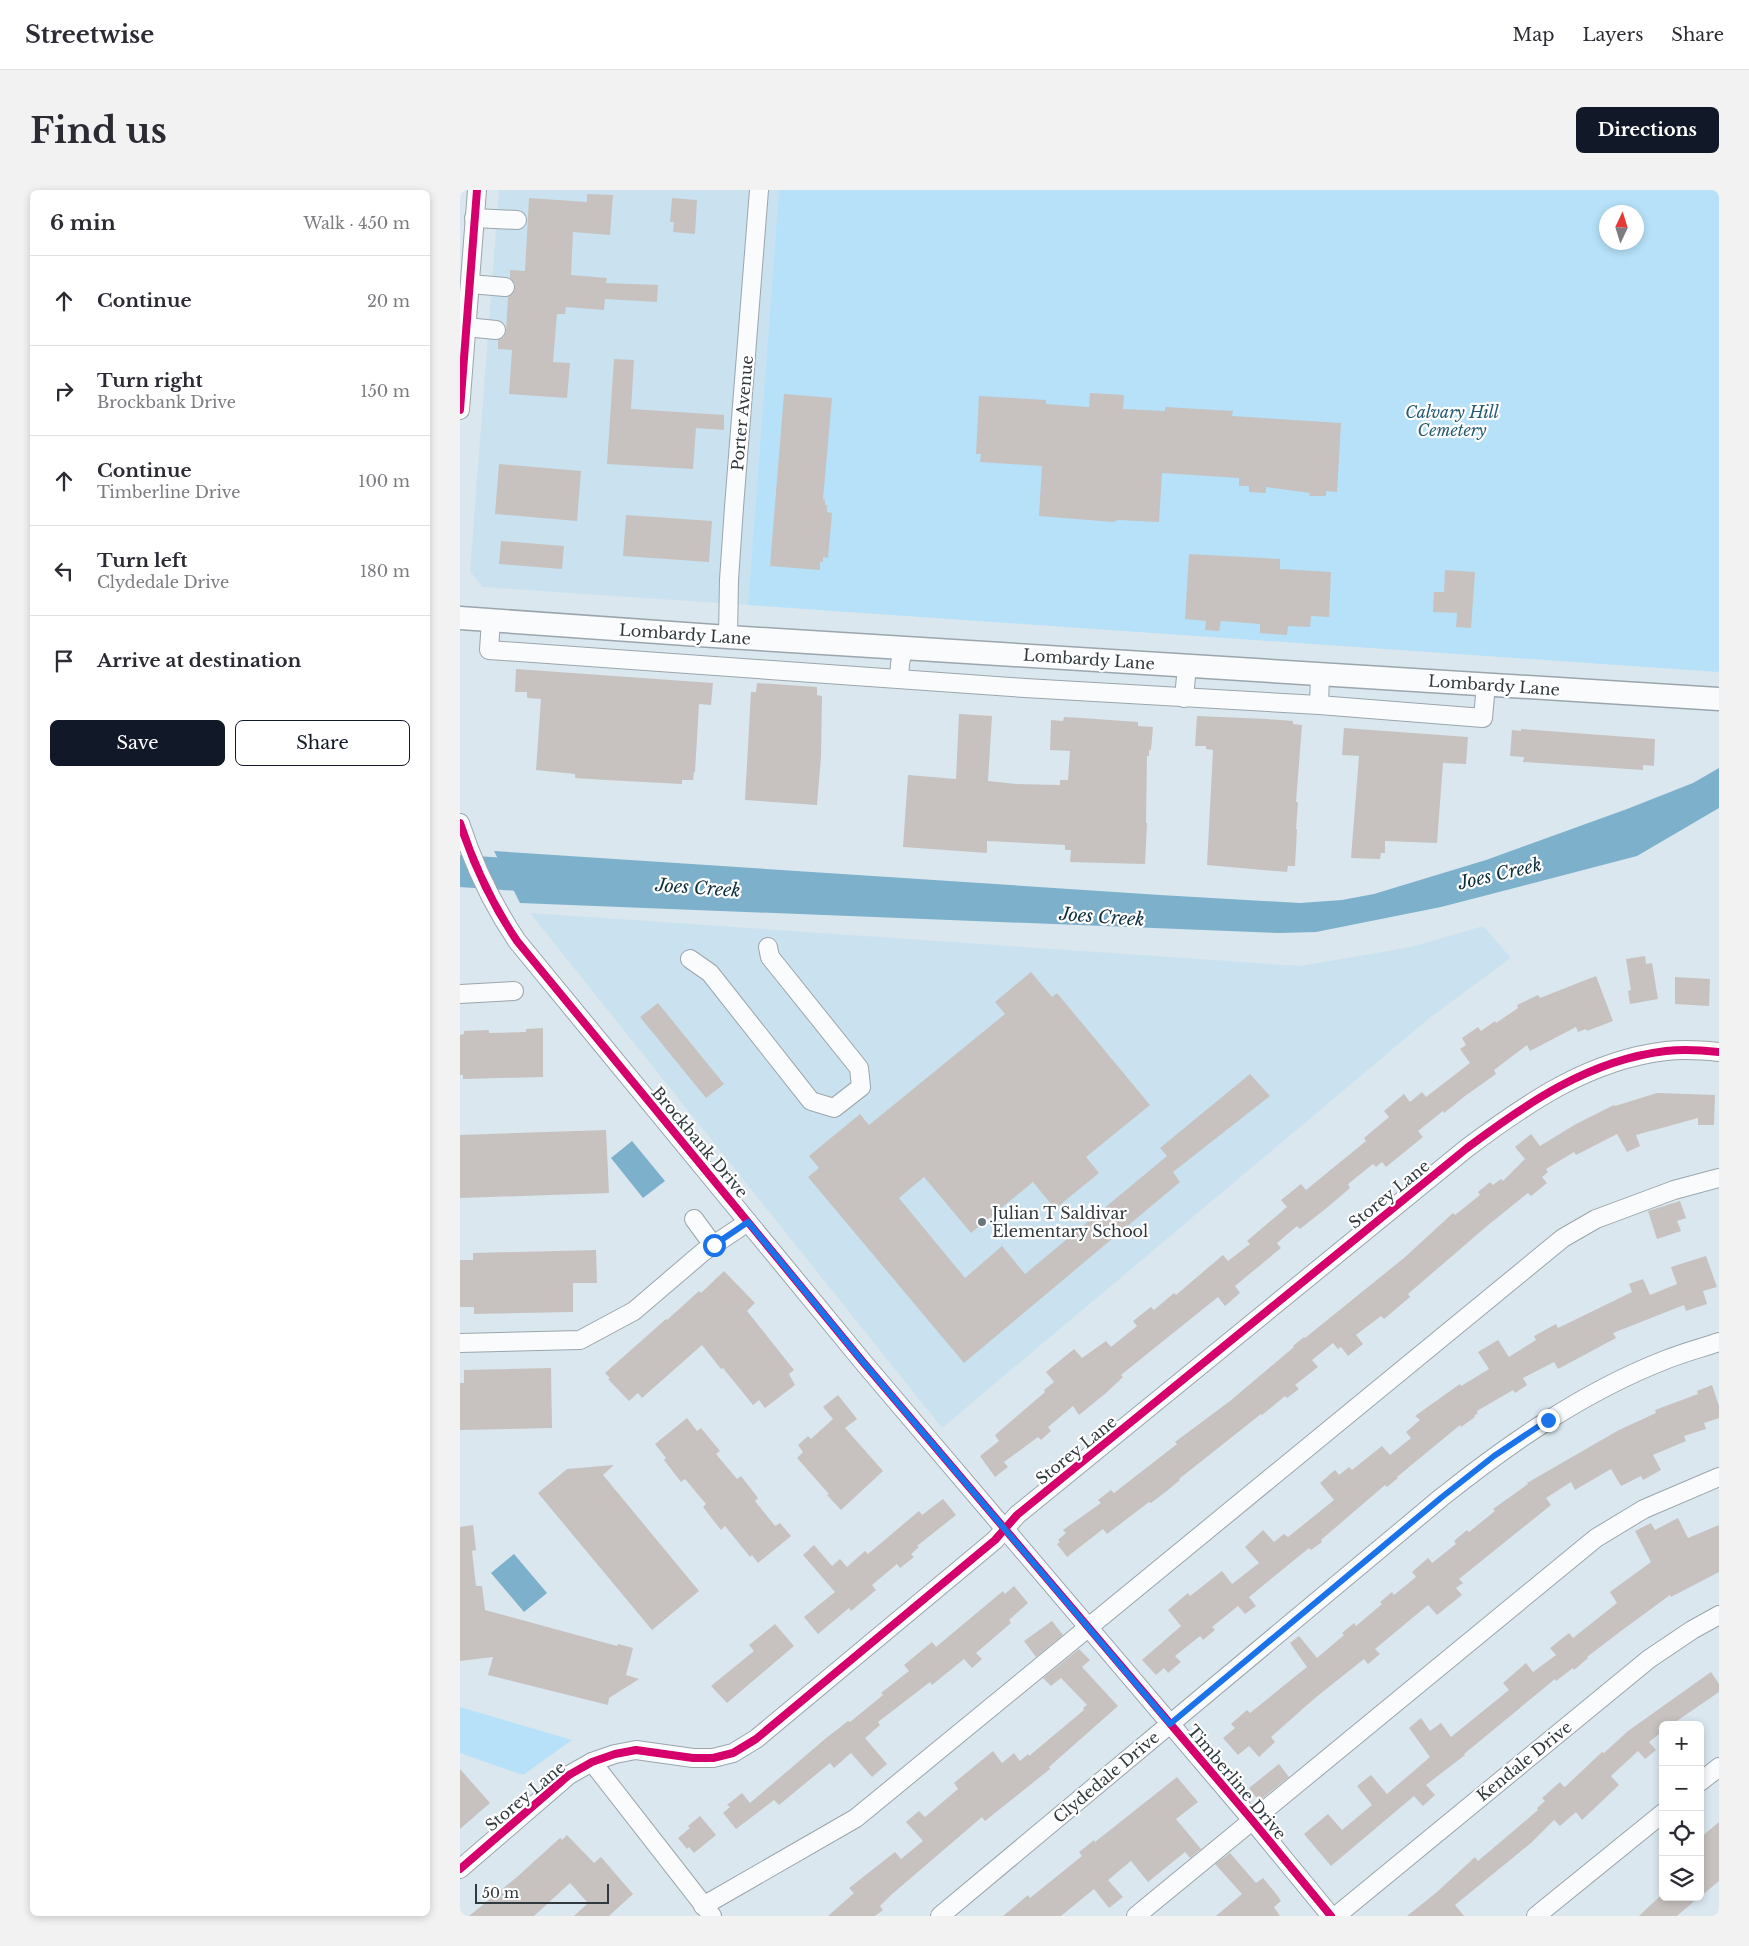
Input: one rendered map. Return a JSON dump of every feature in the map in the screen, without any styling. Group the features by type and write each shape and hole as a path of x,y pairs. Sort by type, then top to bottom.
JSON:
{"main road":[{"name":"Lombardy Lane","path":"460,618 728,637 1719,699"}],"street":[{"path":"460,410 470,284 466,242 474,218 476,190"},
{"name":"Porter Avenue","path":"728,637 729,580 734,507 759,190"},
{"path":"474,218 517,220"},
{"path":"470,284 505,286"},
{"path":"466,328 496,330"},
{"path":"490,620 490,650 1184,698 1319,705 1483,718 1486,684"},
{"path":"899,679 904,648"},
{"path":"1184,698 1187,666"},
{"path":"1319,705 1320,674"},
{"name":"Brockbank Drive","path":"460,823 481,880 499,914 545,975 748,1222 1005,1529"},
{"path":"690,959 710,973 811,1101 834,1108 861,1087 859,1068 770,957 768,947"},
{"path":"460,994 514,991"},
{"name":"Storey Lane","path":"460,1868 569,1774 592,1762 615,1754 636,1750 693,1758 713,1758 733,1753 756,1739 987,1546 1017,1516 1467,1148 1508,1117 1552,1089 1586,1072 1617,1061 1666,1051 1694,1050 1719,1052"},
{"path":"592,1762 707,1911 856,1818 1563,1238 1596,1219 1674,1190 1719,1178"},
{"path":"694,1219 714,1245"},
{"path":"460,1343 580,1340 634,1311 714,1245 748,1222"},
{"name":"Clydedale Drive","path":"940,1916 1442,1497 1494,1456 1548,1420 1606,1387 1664,1360 1719,1342"},
{"path":"1136,1916 1596,1538 1644,1510 1719,1477"},
{"name":"Timberline Drive","path":"1005,1529 1331,1916"},
{"name":"Kendale Drive","path":"1336,1916 1649,1659 1692,1630 1719,1616"},
{"path":"1704,1779 1719,1767"},
{"path":"1536,1916 1659,1816"}],"shaded area":[{"path":"499,190 779,190 748,605 482,587 470,571"},
{"name":"Julian T Saldivar Elementary School","path":"530,913 1300,966 1411,947 1483,926 1511,958 1432,1016 942,1428"}],"green space":[{"name":"Calvary Hill Cemetery","path":"779,190 1719,190 1719,672 748,605"},
{"path":"460,1707 572,1740 523,1775 460,1753"}],"water":[{"path":"1719,768 1719,808 1637,856 1441,907 1316,932 1279,933 520,903 494,851 1300,903 1342,900 1374,894 1486,860 1693,783"},
{"path":"632,1141 665,1181 643,1198 611,1158"},
{"path":"514,1554 547,1593 524,1612 491,1573"}],"building":[{"path":"587,194 613,195 610,235 573,232 571,275 607,278 606,283 658,285 657,302 605,299 604,310 566,307 565,314 557,314 553,362 570,363 567,398 509,394 512,350 498,349 498,340 504,337 506,332 508,297 515,288 514,282 510,278 510,270 525,271 529,198 587,202"},
{"path":"672,198 697,200 695,234 673,232 674,222 670,222"},
{"path":"614,359 634,360 631,409 724,415 724,430 696,428 693,469 607,464"},
{"path":"1090,393 1124,395 1123,409 1165,411 1165,407 1233,411 1232,416 1341,423 1337,492 1326,491 1326,496 1309,496 1310,493 1266,487 1266,493 1249,492 1249,486 1239,486 1239,478 1162,473 1159,522 1118,520 1113,522 1039,516 1042,466 980,462 981,454 976,454 979,396 1046,400 1046,404 1089,407"},
{"path":"784,394 832,398 823,499 825,500 825,505 827,505 827,512 832,513 828,558 823,557 823,562 820,562 820,570 770,566"},
{"path":"499,464 581,471 577,521 495,514"},
{"path":"626,515 712,521 709,562 623,556"},
{"path":"501,541 564,546 562,569 499,564"},
{"path":"1189,554 1280,559 1280,569 1331,572 1329,617 1311,616 1310,627 1288,626 1287,635 1260,633 1260,624 1221,621 1219,631 1205,630 1206,621 1185,619"},
{"path":"1445,570 1475,572 1471,628 1456,627 1457,613 1433,612 1434,592 1444,592"},
{"path":"516,669 713,683 711,705 699,704 693,780 682,780 682,784 606,780 575,778 575,774 536,770 541,699 527,698 527,692 515,692"},
{"path":"757,683 817,687 817,695 822,696 821,757 817,805 745,800 751,692 756,692"},
{"path":"959,714 992,716 988,781 1016,784 1060,785 1060,780 1068,780 1070,751 1050,750 1051,720 1063,721 1064,717 1082,718 1138,722 1138,726 1153,727 1151,750 1149,750 1149,756 1147,756 1145,864 1070,862 1071,850 1065,850 1065,845 987,841 987,853 903,847 908,775 956,779"},
{"path":"1197,716 1293,721 1293,724 1302,725 1296,802 1298,802 1295,866 1288,866 1287,872 1207,865 1213,750 1206,749 1206,746 1195,746"},
{"path":"1344,728 1468,737 1466,764 1443,763 1437,843 1385,841 1385,853 1381,853 1380,859 1351,858 1359,756 1342,755"},
{"path":"1521,729 1655,739 1654,766 1643,765 1643,770 1523,762 1524,757 1510,756 1512,730 1521,731"},
{"path":"1645,956 1646,964 1652,963 1658,999 1630,1004 1628,991 1631,990 1626,959"},
{"path":"1031,972 1052,997 1057,993 1150,1105 1086,1157 1099,1173 1055,1209 1033,1182 971,1233 924,1177 899,1198 965,1278 1002,1246 1025,1274 1167,1156 1160,1148 1250,1074 1270,1096 1173,1172 1180,1182 964,1363 808,1177 819,1168 809,1156 860,1114 869,1125 1005,1014 995,1002"},
{"path":"1596,976 1613,1021 1587,1031 1586,1029 1578,1032 1576,1027 1530,1051 1527,1045 1494,1070 1496,1074 1418,1131 1423,1137 1386,1167 1382,1162 1376,1167 1373,1164 1348,1184 1350,1188 1329,1206 1300,1229 1297,1226 1277,1243 1281,1248 1235,1286 1240,1293 1225,1306 1218,1297 1121,1375 1123,1377 1079,1415 1073,1406 1048,1427 1051,1431 1041,1440 1038,1437 1004,1462 1008,1467 995,1477 980,1456 999,1441 995,1435 1054,1382 1046,1372 1074,1349 1082,1358 1106,1341 1111,1347 1137,1326 1133,1321 1151,1307 1154,1310 1174,1293 1176,1295 1223,1255 1228,1261 1250,1244 1247,1241 1287,1207 1281,1200 1301,1184 1306,1190 1366,1141 1364,1138 1389,1117 1384,1111 1404,1094 1410,1102 1422,1092 1426,1097 1470,1063 1460,1049 1466,1045 1462,1038 1478,1027 1481,1031 1495,1021 1496,1023 1518,1008 1517,1005 1538,995 1540,998"},
{"path":"1675,977 1710,979 1709,1006 1675,1004"},
{"path":"658,1003 724,1084 706,1098 640,1017"},
{"path":"543,1028 543,1077 463,1079 463,1075 460,1075 460,1035 464,1034 464,1031 489,1030 489,1033 526,1032 526,1029"},
{"path":"1657,1093 1715,1095 1714,1125 1698,1125 1698,1118 1636,1135 1640,1146 1627,1152 1617,1134 1576,1155 1574,1152 1546,1169 1548,1172 1542,1177 1547,1183 1531,1196 1528,1193 1487,1226 1408,1294 1410,1297 1384,1319 1381,1316 1356,1335 1363,1344 1348,1356 1341,1347 1338,1349 1333,1343 1312,1360 1318,1367 1295,1385 1299,1389 1287,1398 1285,1396 1261,1414 1151,1503 1149,1502 1107,1534 1103,1529 1067,1557 1057,1544 1060,1542 1058,1540 1066,1533 1063,1530 1101,1503 1098,1500 1111,1490 1114,1493 1177,1444 1175,1442 1230,1401 1293,1346 1404,1258 1453,1213 1455,1215 1480,1195 1478,1192 1490,1182 1493,1185 1501,1179 1503,1181 1525,1159 1515,1147 1531,1134 1540,1146 1576,1124 1614,1105"},
{"path":"606,1130 609,1193 460,1198 460,1135"},
{"path":"1680,1201 1686,1218 1677,1221 1681,1231 1657,1239 1648,1211"},
{"path":"596,1250 597,1283 573,1283 573,1312 474,1314 474,1307 460,1307 460,1260 473,1260 473,1253"},
{"path":"1706,1256 1717,1287 1703,1291 1707,1304 1686,1311 1684,1305 1613,1333 1616,1338 1558,1369 1554,1362 1523,1378 1527,1385 1515,1393 1513,1390 1477,1411 1478,1413 1475,1417 1461,1427 1460,1425 1387,1487 1385,1485 1321,1540 1322,1542 1311,1550 1309,1548 1249,1597 1256,1606 1245,1614 1238,1606 1212,1627 1215,1630 1203,1640 1200,1636 1175,1656 1181,1662 1168,1673 1164,1668 1156,1675 1142,1660 1181,1626 1168,1610 1188,1593 1190,1596 1222,1571 1232,1584 1259,1563 1245,1547 1263,1530 1274,1542 1284,1534 1288,1537 1334,1500 1320,1483 1335,1470 1339,1475 1349,1467 1352,1470 1382,1446 1390,1455 1411,1438 1406,1432 1420,1420 1415,1416 1460,1384 1461,1386 1489,1369 1478,1352 1498,1340 1509,1357 1536,1340 1534,1336 1556,1324 1558,1328 1632,1292 1629,1284 1643,1279 1650,1295 1677,1284 1671,1267"},
{"path":"724,1271 755,1303 747,1311 794,1370 789,1374 795,1385 765,1408 759,1400 753,1405 702,1345 642,1398 638,1393 629,1401 608,1379 610,1378 605,1373 699,1291 701,1293"},
{"path":"551,1368 552,1428 460,1430 460,1383 464,1383 464,1370"},
{"path":"1712,1385 1719,1406 1719,1418 1704,1423 1706,1429 1684,1436 1686,1441 1653,1455 1661,1470 1643,1480 1641,1476 1621,1486 1611,1469 1575,1490 1571,1482 1546,1498 1551,1505 1459,1579 1463,1583 1456,1588 1462,1595 1437,1615 1428,1605 1375,1649 1380,1654 1368,1664 1364,1659 1315,1698 1271,1737 1275,1742 1259,1757 1249,1746 1238,1755 1223,1738 1235,1728 1231,1724 1247,1710 1250,1713 1307,1667 1290,1643 1299,1636 1317,1658 1344,1635 1342,1633 1354,1623 1356,1626 1382,1604 1380,1602 1392,1592 1394,1595 1416,1577 1412,1572 1428,1558 1432,1563 1456,1544 1454,1541 1467,1530 1469,1532 1495,1511 1493,1509 1527,1483 1619,1430 1656,1413 1655,1410 1698,1394 1697,1391"},
{"path":"838,1395 857,1419 845,1428 883,1471 841,1510 797,1458 803,1452 798,1445 808,1436 811,1439 833,1419 823,1407"},
{"path":"687,1418 697,1431 701,1428 720,1451 716,1454 737,1479 741,1476 758,1498 755,1501 775,1526 780,1523 791,1536 758,1563 752,1555 750,1557 725,1526 721,1530 703,1507 706,1504 685,1479 681,1482 664,1460 666,1458 655,1444"},
{"path":"614,1465 603,1475 699,1591 652,1630 538,1493 567,1469"},
{"path":"943,1499 956,1515 917,1546 919,1547 911,1554 914,1557 900,1568 897,1564 872,1585 876,1590 851,1611 849,1608 818,1634 804,1617 835,1592 803,1555 814,1545 832,1566 840,1559 847,1567 865,1551 868,1554 919,1511 922,1515"},
{"path":"1678,1518 1688,1538 1719,1525 1719,1572 1671,1597 1670,1595 1587,1657 1574,1670 1573,1668 1556,1681 1555,1679 1465,1755 1426,1785 1435,1795 1423,1806 1414,1796 1331,1866 1304,1834 1328,1814 1342,1830 1372,1805 1357,1786 1371,1775 1387,1794 1430,1757 1409,1728 1421,1718 1430,1731 1441,1723 1451,1737 1509,1690 1503,1683 1526,1663 1533,1672 1556,1655 1550,1648 1569,1633 1573,1638 1617,1603 1610,1592 1651,1562 1635,1531 1651,1523 1655,1530"},
{"path":"473,1525 476,1550 472,1551 476,1586 482,1586 485,1610 617,1646 618,1644 633,1648 626,1675 639,1679 609,1698 608,1705 488,1675 493,1657 460,1661 460,1527"},
{"path":"1014,1586 1028,1603 1009,1620 1011,1623 976,1653 982,1659 972,1668 964,1659 932,1685 930,1682 878,1722 880,1725 865,1738 887,1764 872,1777 851,1753 834,1768 830,1763 779,1805 774,1800 736,1829 723,1813 730,1807 727,1805 742,1793 750,1803 825,1739 848,1721 850,1722 883,1695 881,1693 909,1671 904,1665 932,1642 936,1647 1003,1591 1005,1594"},
{"path":"1052,1621 1063,1635 1036,1657 1024,1641"},
{"path":"775,1624 794,1646 727,1703 711,1686 754,1651 749,1645"},
{"path":"1079,1649 1090,1660 1082,1667 1118,1706 1049,1767 1050,1769 985,1821 982,1817 891,1895 880,1906 883,1910 875,1916 828,1916 854,1893 849,1888 895,1852 901,1859 923,1841 906,1822 919,1811 925,1817 958,1789 954,1783 993,1751 1002,1763 1014,1753 1020,1761 1028,1754 1029,1756 1084,1710 1083,1708 1087,1705 1061,1678 1051,1686 1043,1678"},
{"path":"1711,1672 1719,1684 1719,1692 1677,1721 1659,1721 1659,1734 1649,1742 1656,1750 1645,1759 1638,1751 1611,1776 1619,1785 1582,1820 1576,1812 1560,1826 1554,1820 1531,1843 1455,1905 1464,1916 1407,1916 1437,1892 1475,1857 1478,1861 1538,1810 1537,1808 1545,1801 1542,1798 1560,1782 1564,1787 1566,1786 1602,1752 1604,1753 1628,1731"},
{"path":"1279,1764 1289,1777 1259,1801 1249,1788"},
{"path":"460,1769 490,1803 460,1829"},
{"path":"1177,1777 1198,1802 1176,1819 1201,1849 1190,1858 1185,1852 1148,1882 1131,1861 1108,1880 1123,1897 1109,1908 1094,1889 1061,1916 1003,1916 1028,1895 1030,1898 1082,1856 1079,1852 1094,1840 1095,1842"},
{"path":"700,1816 716,1835 694,1853 689,1847 687,1849 678,1838"},
{"path":"1719,1822 1719,1881 1704,1894 1704,1856 1704,1835"},
{"path":"567,1835 594,1863 601,1857 633,1894 609,1916 574,1916 588,1903 570,1883 534,1916 469,1916 517,1877 560,1838 562,1840"},
{"path":"1230,1853 1256,1883 1263,1878 1277,1895 1281,1901 1274,1907 1280,1916 1216,1916 1242,1894 1215,1864"},
{"path":"1659,1897 1659,1901 1694,1901 1677,1916 1639,1916"}],"waterway":[{"name":"Joes Creek","path":"460,871 549,877"}],"cycle path":[{"path":"460,410 477,190"},
{"path":"460,823 484,884 517,941 863,1362 1252,1820 1331,1916"},
{"path":"460,1869 569,1775 592,1762 615,1754 636,1750 693,1758 713,1758 733,1753 756,1739 995,1540 1017,1515 1467,1148 1536,1100 1585,1074 1638,1056 1679,1050 1719,1052"}],"place":[{"name":"Julian T Saldivar Elementary School","path":"982,1222"}],"route":[{"path":"714,1245 748,1222 863,1362 1170,1724 1442,1497 1494,1456 1548,1420"}]}
